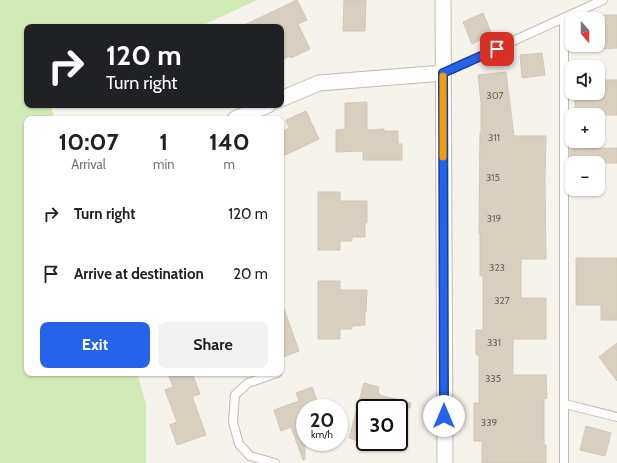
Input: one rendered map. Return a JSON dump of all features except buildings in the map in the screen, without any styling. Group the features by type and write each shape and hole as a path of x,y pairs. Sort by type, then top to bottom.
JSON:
{"street":[{"path":"443,0 445,463"},
{"path":"284,98 319,83 443,73"},
{"path":"242,116 261,108"}],"lane":[{"path":"443,73 603,0"},
{"path":"564,18 564,463"},
{"path":"269,376 248,384 235,395 233,422 239,444 250,456 275,463"},
{"path":"565,404 617,417"}],"green space":[{"path":"0,0 257,0 205,24 24,24 24,108 51,108 54,116 24,116 24,376 138,376 146,404 146,463 0,463"}],"slow traffic":[{"path":"443,76 443,157"}],"route":[{"path":"444,416 443,73 497,49"}]}
